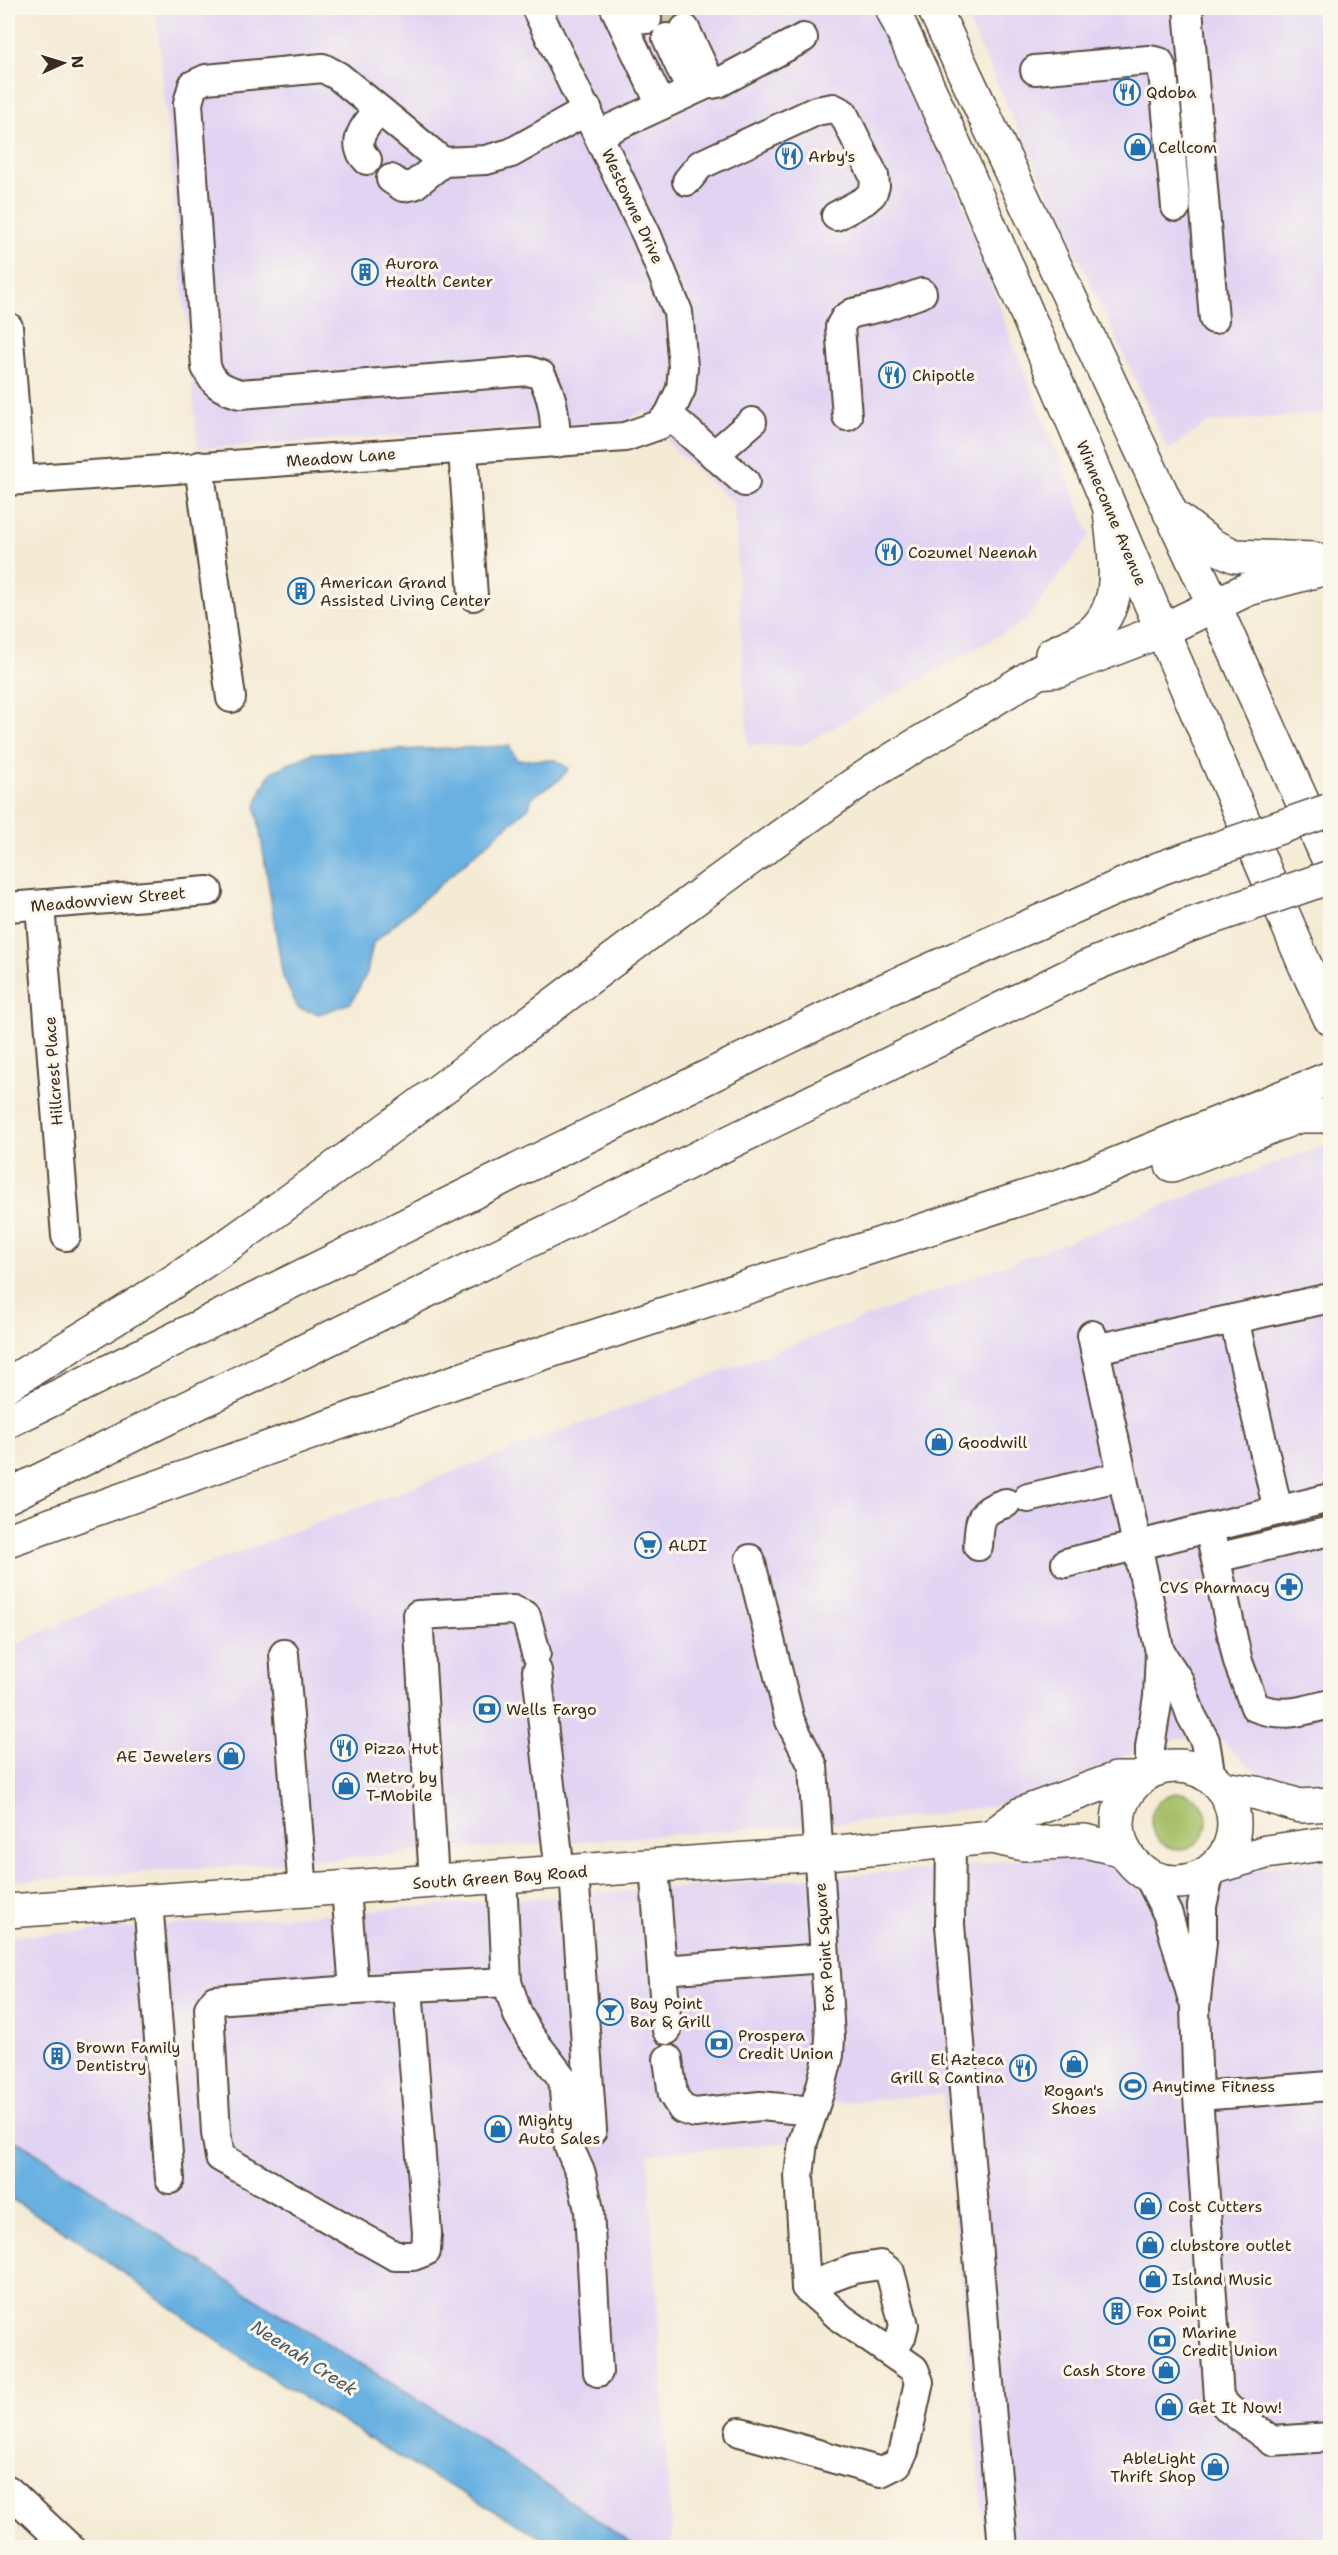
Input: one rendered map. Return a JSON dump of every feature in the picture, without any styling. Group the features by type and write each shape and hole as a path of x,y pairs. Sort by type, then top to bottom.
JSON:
{"main road":[{"name":"Winneconne Avenue","path":"892,8 961,159 1330,1018"},
{"path":"934,8 1215,606 1330,863"},
{"path":"8,1384 165,1288 229,1244 695,898 858,782 1038,672 1050,656 1089,635 1101,623 1111,606 1116,580 1110,510"},
{"path":"1170,513 1211,545 1235,556 1330,559"},
{"path":"1038,672 1059,670 1163,630 1248,589 1330,567"},
{"path":"8,1421 876,994 1161,868 1330,810"},
{"path":"8,1496 1085,968 1186,926 1330,878"},
{"path":"8,1540 459,1380 1069,1183 1330,1078"},
{"path":"1069,1183 1121,1185 1299,1116 1330,1116"},
{"path":"991,1837 1021,1814 1116,1779 1144,1775 1177,1766 1195,1769 1217,1783 1300,1806 1330,1804"},
{"path":"1144,1775 1127,1791 1118,1818 1123,1850 1148,1875 1165,1881 1183,1882 1212,1869 1266,1852 1330,1843"},
{"path":"1212,1869 1227,1853 1233,1836 1234,1818 1230,1799 1217,1783"},
{"name":"South Green Bay Road","path":"8,1911 818,1854 991,1837 1023,1844 1085,1841 1123,1850"}],"street":[{"name":"Westowne Drive","path":"536,8 593,122 656,257 678,312 683,367 681,389 669,415"},
{"path":"615,8 686,94"},
{"path":"1188,8 1214,319"},
{"path":"659,20 686,94"},
{"path":"659,20 686,94"},
{"path":"392,179 403,187 414,185 443,162 486,160 593,122 686,94 718,83 803,38"},
{"path":"1035,70 1149,60 1159,62 1163,72 1176,207"},
{"path":"443,162 338,76 323,68 206,79 193,86 188,103 206,367 212,381 225,389 240,393 529,371 541,375 550,390 554,405 556,443"},
{"path":"687,181 700,165 816,111 833,108 843,113 871,168 875,186 872,194 864,201 836,216"},
{"path":"368,160 361,154 359,142 363,128 379,110"},
{"path":"847,416 840,327 845,318 853,313 885,306 922,293"},
{"path":"8,327 14,481"},
{"path":"669,415 745,482"},
{"name":"Meadow Lane","path":"14,481 199,466 556,443 638,434 659,425 669,415"},
{"path":"714,455 752,422"},
{"path":"463,450 473,596"},
{"path":"199,466 231,698"},
{"name":"Meadowview Street","path":"8,907 208,891"},
{"name":"Hillcrest Place","path":"40,905 66,1236"},
{"path":"1144,1775 1158,1697 1160,1652 1093,1342 1234,1319 1330,1298"},
{"path":"1234,1319 1278,1511"},
{"path":"978,1546 980,1519 986,1510 1017,1500 1122,1476"},
{"path":"1066,1563 1330,1498"},
{"path":"1209,1528 1238,1662 1256,1707 1268,1712 1292,1714 1330,1704"},
{"path":"1216,1558 1330,1532"},
{"name":"Fox Point Square","path":"750,1559 790,1721 813,1766 830,2037 829,2055 804,2142 799,2176 806,2287"},
{"path":"434,1882 418,1615 513,1610 526,1616 536,1662 567,1872 592,2130"},
{"path":"1160,1652 1179,1680 1191,1715 1205,1741 1217,1783"},
{"path":"284,1654 303,1892"},
{"path":"951,1842 950,1925 1003,2547"},
{"path":"654,1866 667,2030"},
{"path":"1212,1869 1202,1906 1202,1942 1195,2008 1198,2096 1219,2398 1272,2441 1330,2437"},
{"path":"1148,1875 1168,1915 1195,2008"},
{"path":"502,1877 507,1982 518,2015 530,2036 563,2079 569,2147 581,2174 589,2210 598,2372"},
{"path":"346,1889 354,1990"},
{"path":"148,1901 170,2179"},
{"path":"662,1970 825,1958"},
{"path":"408,1988 427,2233 426,2251 413,2256 395,2256 220,2157 216,2133 209,2008 215,2000 354,1990 507,1982"},
{"path":"668,2058 673,2095 682,2109 695,2113 760,2106 813,2111"},
{"path":"1198,2096 1330,2086"},
{"path":"740,2432 880,2472 897,2464 904,2451 919,2382 914,2369 842,2319 806,2287 854,2269 880,2265 890,2272 896,2287 903,2325 901,2337 891,2353"},
{"path":"8,2490 70,2547"}],"shaded area":[{"path":"156,8 874,8 971,220 1008,331 1090,535 1025,621 802,745 748,745 734,504 670,445 646,410 629,419 610,422 198,449"},
{"path":"962,8 1330,8 1330,412 1207,423 1168,450"},
{"path":"1330,1143 1330,1790 1293,1790 1267,1782 1220,1740 1177,1739 1124,1755 1064,1785 1006,1804 919,1817 8,1882 8,1648 117,1598"},
{"path":"1072,1852 1116,1865 1134,1880 1189,1895 1247,1872 1330,1855 1330,2547 986,2547 943,2094 816,2105 803,2142 648,2154 672,2548 635,2547 465,2429 246,2293 34,2151 8,2137 8,1937 970,1866"}],"green space":[{"path":"1173,1793 1185,1793 1195,1797 1203,1805 1207,1821 1203,1837 1195,1845 1185,1849 1173,1849 1163,1845 1155,1837 1151,1827 1151,1815 1155,1805 1163,1797"}],"water":[{"path":"509,746 517,760 556,760 569,769 558,781 532,797 529,807 373,943 367,973 351,1003 319,1014 298,1008 283,977 256,806 271,772 313,753"},
{"name":"Neenah Creek","path":"8,2137 34,2151 246,2293 465,2429 636,2547 558,2547 395,2455 244,2360 69,2234 8,2197"}],"tunnel":[{"path":"665,11 676,33"}],"place":[{"name":"Qdoba","path":"1127,92"},
{"name":"Cellcom","path":"1138,147"},
{"name":"Arby's","path":"789,156"},
{"name":"Aurora Health Center","path":"365,272"},
{"name":"Chipotle","path":"892,375"},
{"name":"Cozumel Neenah","path":"889,552"},
{"name":"American Grand Assisted Living Center","path":"301,591"},
{"name":"Goodwill","path":"939,1442"},
{"name":"ALDI","path":"648,1545"},
{"name":"CVS Pharmacy","path":"1289,1587"},
{"name":"Wells Fargo","path":"487,1709"},
{"name":"Pizza Hut","path":"344,1748"},
{"name":"AE Jewelers","path":"231,1756"},
{"name":"Metro by T-Mobile","path":"346,1786"},
{"name":"Bay Point Bar & Grill","path":"610,2012"},
{"name":"Prospera Credit Union","path":"719,2044"},
{"name":"Brown Family Dentistry","path":"57,2056"},
{"name":"Rogan's Shoes","path":"1074,2064"},
{"name":"El Azteca Grill & Cantina","path":"1023,2068"},
{"name":"Anytime Fitness","path":"1133,2086"},
{"name":"Mighty Auto Sales","path":"498,2129"},
{"name":"Cost Cutters","path":"1148,2206"},
{"name":"clubstore outlet","path":"1150,2245"},
{"name":"Island Music","path":"1153,2279"},
{"name":"Fox Point","path":"1117,2311"},
{"name":"Marine Credit Union","path":"1162,2341"},
{"name":"Cash Store","path":"1166,2370"},
{"name":"Get It Now!","path":"1169,2407"},
{"name":"AbleLight Thrift Shop","path":"1215,2467"}]}
